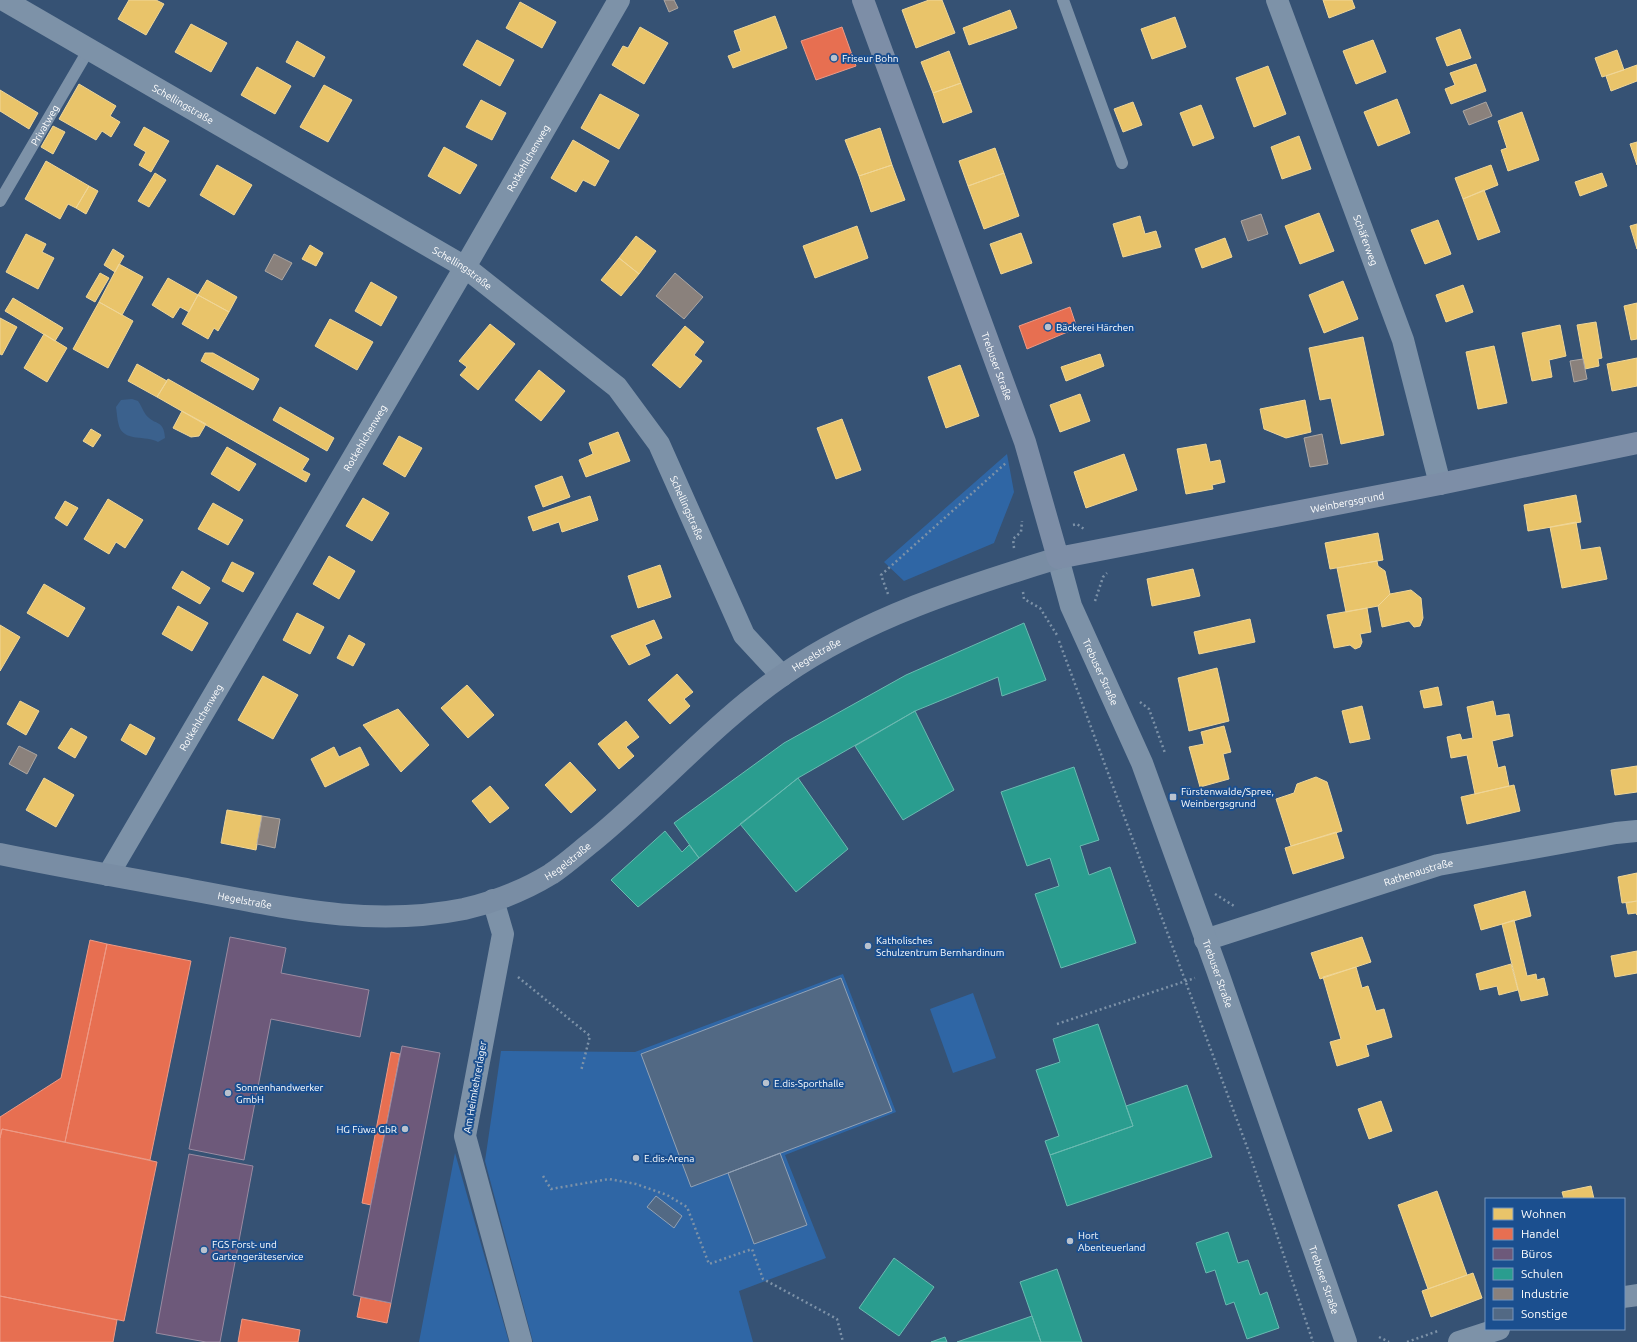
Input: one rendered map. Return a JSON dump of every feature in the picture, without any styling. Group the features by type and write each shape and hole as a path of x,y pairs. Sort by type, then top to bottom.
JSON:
{"main road":[{"name":"Trebuser Straße","path":"863,0 1024,442 1058,558"},
{"name":"Weinbergsgrund","path":"1058,558 1440,484 1637,443"},
{"name":"Hegelstraße","path":"0,854 283,907 360,917 403,917 465,909 527,888 553,873 622,817 731,716 782,676 821,650 895,614 1058,558"}],"street":[{"name":"Schellingstraße","path":"4,0 465,267 617,387 659,444 744,635 782,676"},
{"name":"Rotkehlchenweg","path":"108,874 465,267 619,0"},
{"name":"Schäferweg","path":"1277,0 1403,340 1440,484"},
{"name":"Trebuser Straße","path":"1058,558 1071,606 1142,763 1217,970 1342,1341"},
{"name":"Rathenaustraße","path":"1205,940 1438,865 1637,830"},
{"name":"Am Heimkehrerlager","path":"493,900 503,934 465,1136 521,1342"},
{"path":"1625,1297 1637,1295"},
{"path":"1459,1342 1496,1330"}],"lane":[{"path":"1063,0 1122,163"},
{"name":"Privatweg","path":"0,201 89,49"}],"path":[{"path":"895,614 881,575 1010,459"},
{"path":"1024,599 1040,608 1058,636 1250,1155 1313,1342"},
{"path":"498,960 590,1036 581,1071"},
{"path":"1057,1024 1217,970"},
{"path":"544,1176 552,1189 609,1179 636,1184 667,1195 687,1207 709,1264 752,1249 763,1279 837,1319 843,1342"},
{"path":"1379,1337 1389,1342"}],"shaded area":[{"path":"132,399 138,401 149,418 161,425 165,438 158,442 130,436 122,431 118,424 116,407 121,400"},
{"path":"1007,454 1014,492 994,543 904,581 884,562"},
{"name":"E.dis-Arena","path":"843,974 896,1112 785,1155 826,1258 739,1291 753,1342 533,1342 485,1161 501,1051 635,1052"},
{"path":"973,993 996,1058 953,1073 930,1009"},
{"path":"455,1153 509,1342 419,1342"}],"building: Wohnen":[{"path":"129,0 156,0 164,4 146,35 118,19"},
{"path":"929,0 942,0 955,33 916,48 902,10"},
{"path":"1323,0 1352,0 1355,8 1329,18"},
{"path":"520,2 556,22 542,48 506,28"},
{"path":"1010,10 1017,28 969,45 963,28"},
{"path":"775,16 787,48 733,68 728,56 741,51 734,31"},
{"path":"1175,17 1186,47 1152,59 1141,29"},
{"path":"191,24 227,43 211,72 175,52"},
{"path":"640,27 668,43 644,84 612,65 623,46 628,48"},
{"path":"1460,29 1471,58 1447,66 1436,38"},
{"path":"477,40 514,60 500,86 463,65"},
{"path":"1373,40 1386,72 1356,84 1343,51"},
{"path":"297,41 325,57 314,77 286,62"},
{"path":"1617,50 1624,70 1602,77 1595,58"},
{"path":"949,51 961,83 933,93 921,62"},
{"path":"1476,64 1486,91 1451,104 1445,89 1455,85 1450,73"},
{"path":"1637,65 1637,81 1611,91 1606,76"},
{"path":"1268,66 1286,114 1254,127 1236,78"},
{"path":"257,67 291,86 275,114 241,95"},
{"path":"961,83 972,112 943,123 933,93"},
{"path":"79,84 116,106 110,116 120,122 111,137 102,131 96,140 59,119"},
{"path":"324,85 352,100 328,142 300,127"},
{"path":"0,90 38,113 29,129 0,111"},
{"path":"600,94 639,115 619,149 581,128"},
{"path":"1397,99 1410,133 1378,146 1364,112"},
{"path":"481,100 506,113 492,140 466,127"},
{"path":"1133,102 1142,125 1123,132 1114,109"},
{"path":"1201,105 1214,138 1193,146 1180,113"},
{"path":"1522,112 1539,160 1508,171 1501,150 1507,148 1498,121"},
{"path":"53,126 65,132 53,154 41,147"},
{"path":"144,127 169,141 151,172 139,165 146,152 134,145"},
{"path":"880,128 892,165 859,176 845,140"},
{"path":"1299,136 1311,169 1282,179 1271,147"},
{"path":"573,140 609,161 595,186 583,180 576,192 551,178"},
{"path":"1637,142 1637,165 1630,144"},
{"path":"444,147 477,165 460,194 428,176"},
{"path":"995,148 1004,173 968,186 959,161"},
{"path":"46,161 89,186 76,208 68,204 60,219 25,199"},
{"path":"217,165 252,185 234,215 200,195"},
{"path":"892,165 905,200 871,212 859,176"},
{"path":"1491,165 1498,185 1463,199 1455,178"},
{"path":"155,173 166,180 149,207 138,201"},
{"path":"1004,173 1019,216 984,229 968,186"},
{"path":"1602,173 1607,186 1580,196 1575,182"},
{"path":"89,186 98,191 86,214 76,208"},
{"path":"1484,190 1500,232 1478,240 1463,199"},
{"path":"1319,213 1334,251 1300,264 1285,226"},
{"path":"1140,216 1145,234 1156,231 1161,247 1123,257 1113,224"},
{"path":"1438,220 1451,254 1425,264 1411,230"},
{"path":"1637,224 1637,249 1630,226"},
{"path":"857,226 868,258 815,278 803,246"},
{"path":"1021,233 1032,263 1001,274 990,244"},
{"path":"26,234 46,244 42,252 54,258 38,289 6,272"},
{"path":"636,236 656,251 639,274 619,258"},
{"path":"1225,238 1232,257 1202,268 1195,249"},
{"path":"310,245 323,253 316,266 302,259"},
{"path":"113,249 124,256 115,272 104,265"},
{"path":"619,258 639,274 621,296 601,280"},
{"path":"119,264 143,277 122,315 99,302"},
{"path":"100,273 109,278 95,302 86,297"},
{"path":"168,278 198,295 189,312 180,307 173,318 152,305"},
{"path":"207,280 237,297 229,312 198,295"},
{"path":"1343,281 1358,319 1324,333 1309,295"},
{"path":"371,282 397,297 381,326 355,311"},
{"path":"1463,285 1473,312 1446,322 1436,295"},
{"path":"198,295 229,312 218,331 214,328 208,339 182,324"},
{"path":"13,298 63,328 55,341 5,311"},
{"path":"99,302 133,321 108,368 73,349"},
{"path":"1637,303 1637,339 1631,340 1624,306"},
{"path":"0,318 17,327 2,355 0,354"},
{"path":"330,319 373,342 357,370 315,346"},
{"path":"1596,322 1602,358 1598,359 1599,366 1585,369 1577,325"},
{"path":"490,324 515,344 478,390 460,375 467,367 459,361"},
{"path":"1560,325 1566,356 1549,360 1552,377 1532,381 1522,333"},
{"path":"685,326 704,342 694,355 702,361 680,388 652,365"},
{"path":"44,334 67,348 47,382 24,368"},
{"path":"1363,337 1384,435 1341,444 1331,398 1320,400 1309,348"},
{"path":"1494,346 1507,403 1478,409 1466,352"},
{"path":"205,353 213,353 259,379 253,390 201,361"},
{"path":"1100,354 1104,366 1066,381 1061,367"},
{"path":"1637,358 1637,386 1612,391 1607,364"},
{"path":"137,364 167,381 157,397 128,381"},
{"path":"960,365 979,416 946,428 928,377"},
{"path":"539,370 565,391 541,421 515,400"},
{"path":"168,379 309,459 302,470 310,474 306,482 157,397"},
{"path":"1080,394 1090,421 1060,432 1050,405"},
{"path":"1305,400 1311,432 1286,438 1264,429 1260,409"},
{"path":"280,407 334,438 327,451 273,420"},
{"path":"182,411 206,424 199,436 191,437 173,428"},
{"path":"842,419 861,470 836,479 817,428"},
{"path":"91,429 101,435 93,447 83,441"},
{"path":"618,432 630,461 586,477 579,460 593,454 589,443"},
{"path":"399,436 422,448 405,477 383,464"},
{"path":"1206,444 1210,462 1220,460 1225,482 1212,485 1213,489 1186,494 1177,449"},
{"path":"227,447 256,464 239,491 211,474"},
{"path":"1124,454 1137,490 1086,508 1074,472"},
{"path":"562,476 570,497 543,507 535,486"},
{"path":"1576,495 1581,522 1528,531 1524,505"},
{"path":"590,496 598,520 562,532 559,522 533,531 528,517"},
{"path":"363,498 389,513 372,541 346,526"},
{"path":"108,499 143,520 125,548 116,542 109,554 84,539"},
{"path":"65,501 78,508 67,526 55,518"},
{"path":"213,503 243,520 228,545 198,529"},
{"path":"1576,522 1581,550 1600,547 1607,579 1562,588 1550,527"},
{"path":"1378,533 1383,560 1330,569 1325,543"},
{"path":"329,556 355,571 339,599 313,584"},
{"path":"1377,561 1378,566 1385,571 1390,594 1378,606 1346,612 1337,568"},
{"path":"232,562 254,573 243,592 222,581"},
{"path":"660,565 671,597 638,608 628,576"},
{"path":"1193,569 1200,596 1152,606 1147,579"},
{"path":"182,571 210,588 200,604 172,588"},
{"path":"44,584 85,608 68,637 27,613"},
{"path":"1411,590 1421,598 1423,618 1420,626 1414,627 1409,621 1382,627 1378,606 1390,594"},
{"path":"178,606 208,623 192,651 162,634"},
{"path":"1367,608 1371,632 1360,634 1362,642 1360,647 1355,649 1350,645 1334,648 1327,615"},
{"path":"297,613 324,627 310,654 283,640"},
{"path":"1250,619 1255,642 1199,654 1194,632"},
{"path":"654,620 662,638 645,645 650,655 629,665 611,636"},
{"path":"0,625 20,637 0,671"},
{"path":"349,635 365,644 353,666 337,658"},
{"path":"1217,668 1229,721 1189,731 1178,678"},
{"path":"677,674 693,692 684,699 690,706 670,724 648,700"},
{"path":"263,676 298,695 273,739 238,720"},
{"path":"467,685 494,715 468,738 441,708"},
{"path":"1438,687 1442,705 1424,708 1420,691"},
{"path":"20,701 39,711 26,735 7,724"},
{"path":"1493,701 1496,716 1509,714 1513,736 1492,741 1498,768 1505,766 1509,786 1475,794 1467,755 1451,758 1447,737 1460,734 1462,740 1473,738 1467,707"},
{"path":"1362,706 1370,739 1350,743 1342,711"},
{"path":"398,709 429,745 401,772 363,725"},
{"path":"626,721 639,737 626,747 634,756 619,769 598,744"},
{"path":"130,724 155,738 146,755 121,740"},
{"path":"1224,726 1231,752 1223,754 1229,779 1200,787 1189,747 1204,744 1201,732"},
{"path":"71,728 87,737 75,758 58,748"},
{"path":"334,747 339,757 360,747 369,765 325,787 311,759"},
{"path":"570,762 596,790 571,813 545,785"},
{"path":"1637,766 1637,792 1615,795 1611,770"},
{"path":"1316,777 1327,782 1342,831 1291,846 1276,799 1294,793 1297,784"},
{"path":"44,778 74,795 56,827 26,810"},
{"path":"1514,785 1520,811 1467,824 1461,797"},
{"path":"490,786 509,808 490,823 472,801"},
{"path":"227,810 262,816 256,850 221,843"},
{"path":"1336,832 1344,858 1293,874 1285,848"},
{"path":"1637,873 1637,901 1622,903 1618,877"},
{"path":"1525,891 1531,916 1481,930 1474,905"},
{"path":"1637,901 1637,915 1636,913 1628,914 1626,903"},
{"path":"1514,920 1527,976 1536,974 1537,980 1544,978 1548,995 1521,1001 1502,924"},
{"path":"1362,937 1371,962 1320,979 1311,953"},
{"path":"1637,951 1637,973 1615,977 1611,956"},
{"path":"1511,964 1518,990 1499,995 1497,986 1480,990 1476,974"},
{"path":"1356,967 1362,988 1368,986 1376,1011 1384,1009 1392,1037 1366,1045 1369,1056 1337,1066 1330,1042 1341,1039 1323,977"},
{"path":"1381,1101 1392,1131 1369,1139 1358,1109"},
{"path":"1591,1186 1594,1198 1564,1198 1562,1192"},
{"path":"1437,1191 1467,1275 1428,1289 1398,1205"},
{"path":"1473,1273 1482,1298 1431,1317 1422,1291"}],"building: Handel":[{"path":"842,27 856,66 816,80 801,41"},
{"name":"Bäckerei Härchen","path":"1070,307 1077,328 1027,349 1019,326"},
{"path":"90,940 107,944 65,1142 2,1129 0,1138 0,1117 61,1078"},
{"path":"107,944 191,961 150,1160 65,1142"},
{"path":"391,1052 400,1054 371,1205 362,1203"},
{"path":"2,1129 157,1162 124,1321 0,1296 0,1138"},
{"path":"0,1296 117,1320 113,1342 0,1342"},
{"path":"361,1297 391,1303 387,1323 357,1317"},
{"path":"242,1319 300,1330 298,1342 238,1342"}],"building: Büros":[{"name":"Sonnenhandwerker GmbH","path":"230,937 286,948 281,973 369,990 360,1037 271,1019 244,1160 189,1149"},
{"name":"HG Füwa GbR","path":"402,1046 440,1053 391,1303 353,1295"},
{"name":"FGS Forst- und Gartengeräteservice","path":"189,1154 253,1166 220,1342 206,1342 156,1333"}],"building: Schulen":[{"path":"1024,623 1046,680 1002,696 998,677 915,711 798,778 699,858 674,823 784,743 906,675"},
{"path":"915,711 954,790 903,820 855,746"},
{"path":"1074,767 1099,840 1080,846 1089,875 1110,867 1136,943 1061,968 1035,894 1059,886 1050,858 1027,866 1001,792"},
{"path":"798,778 848,849 796,892 740,824"},
{"path":"665,831 682,852 689,845 699,858 638,907 611,880"},
{"path":"1098,1024 1133,1126 1050,1155 1045,1141 1059,1136 1036,1070 1060,1062 1053,1039"},
{"path":"1187,1085 1212,1157 1067,1206 1050,1155 1133,1126 1126,1106"},
{"path":"1228,1232 1238,1263 1248,1260 1260,1295 1267,1292 1279,1328 1247,1339 1234,1302 1226,1305 1215,1270 1206,1273 1196,1243"},
{"path":"894,1258 934,1287 899,1336 859,1308"},
{"path":"1057,1269 1082,1342 1041,1342 1020,1282"},
{"path":"1032,1316 1041,1342 957,1342"},
{"path":"945,1337 947,1342 931,1342"}],"building: Industrie":[{"path":"664,0 674,0 678,8 669,12"},
{"path":"1486,102 1492,116 1469,125 1463,111"},
{"path":"1261,214 1268,234 1248,241 1241,221"},
{"path":"274,254 292,263 282,280 265,271"},
{"path":"675,273 703,297 684,319 656,296"},
{"path":"1583,359 1587,379 1574,382 1570,361"},
{"path":"1322,434 1328,464 1310,467 1304,438"},
{"path":"19,746 37,755 27,774 9,764"},
{"path":"262,816 280,819 275,848 257,844"}],"building: Sonstige":[{"name":"E.dis-Sporthalle","path":"841,978 892,1111 691,1187 641,1054"},
{"path":"780,1153 807,1225 754,1244 728,1173"},
{"path":"656,1196 682,1216 674,1228 647,1207"}],"place":[{"name":"Friseur Bohn","path":"834,58"},
{"name":"Bäckerei Härchen","path":"1048,327"},
{"name":"Fürstenwalde/Spree, Weinbergsgrund","path":"1173,797"},
{"name":"Katholisches Schulzentrum Bernhardinum","path":"868,946"},
{"name":"E.dis-Sporthalle","path":"766,1083"},
{"name":"Sonnenhandwerker GmbH","path":"228,1093"},
{"name":"HG Füwa GbR","path":"405,1129"},
{"name":"E.dis-Arena","path":"636,1158"},
{"name":"Hort Abenteuerland","path":"1070,1241"},
{"name":"FGS Forst- und Gartengeräteservice","path":"204,1250"}]}
